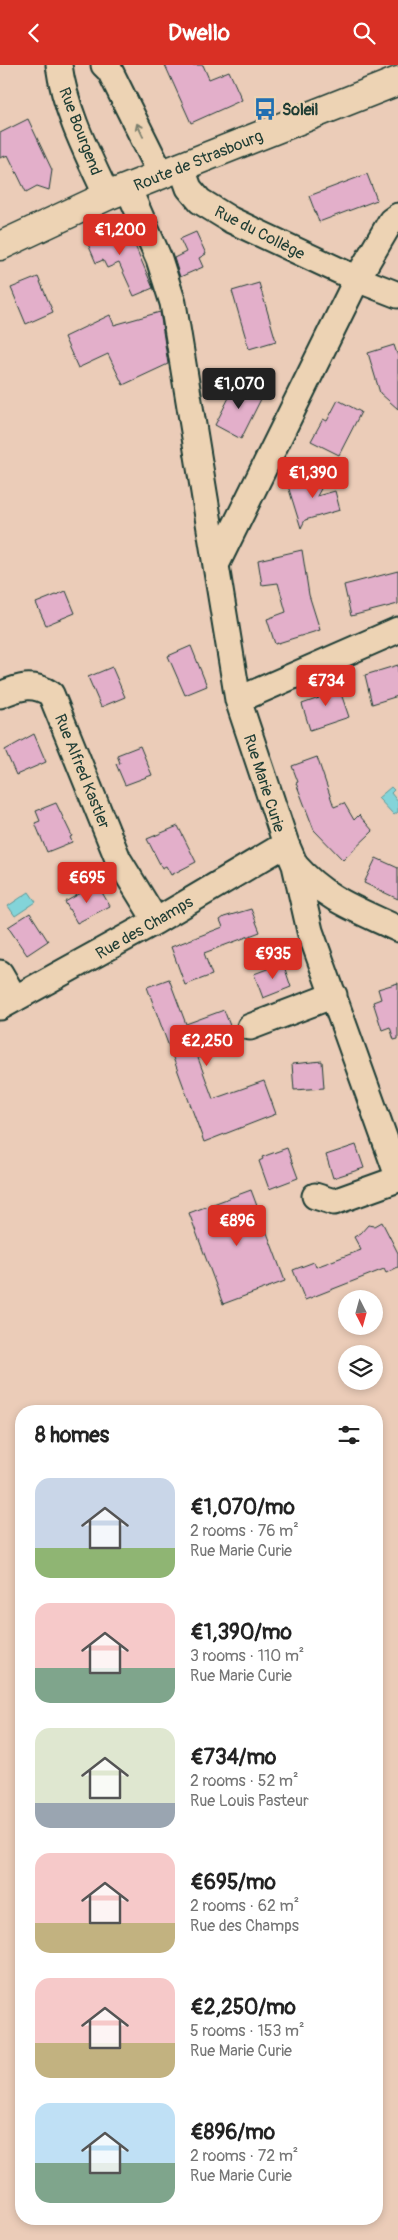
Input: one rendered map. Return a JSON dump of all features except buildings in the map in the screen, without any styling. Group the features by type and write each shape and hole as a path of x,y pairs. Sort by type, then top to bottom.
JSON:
{"main road":[{"name":"Route de Strasbourg","path":"0,246 117,192 398,81"}],"street":[{"name":"Rue Bourgend","path":"59,65 67,100 79,133 117,192"},
{"path":"104,65 110,71 171,170"},
{"name":"Rue du Collège","path":"171,170 200,201 236,222 356,279 398,295"},
{"name":"Rue Marie Curie","path":"117,192 159,259 173,303 238,699 291,855 310,931 398,1178 334,1203 316,1197"},
{"path":"216,565 356,279 391,221 398,216"},
{"path":"238,699 398,630"},
{"name":"Rue Alfred Kastler","path":"0,695 23,686 33,686 51,694 118,859 156,921"},
{"path":"291,855 308,880 327,895 398,929"},
{"name":"Rue des Champs","path":"8,1003 156,921 291,855"},
{"path":"0,973 8,1003"},
{"path":"250,1027 334,995"}],"water":[{"path":"391,787 394,790 391,793 398,802 398,812 394,815 378,798"},
{"path":"29,892 36,902 15,916 8,906"}],"place":[{"name":"Soleil","path":"265,109"}]}
